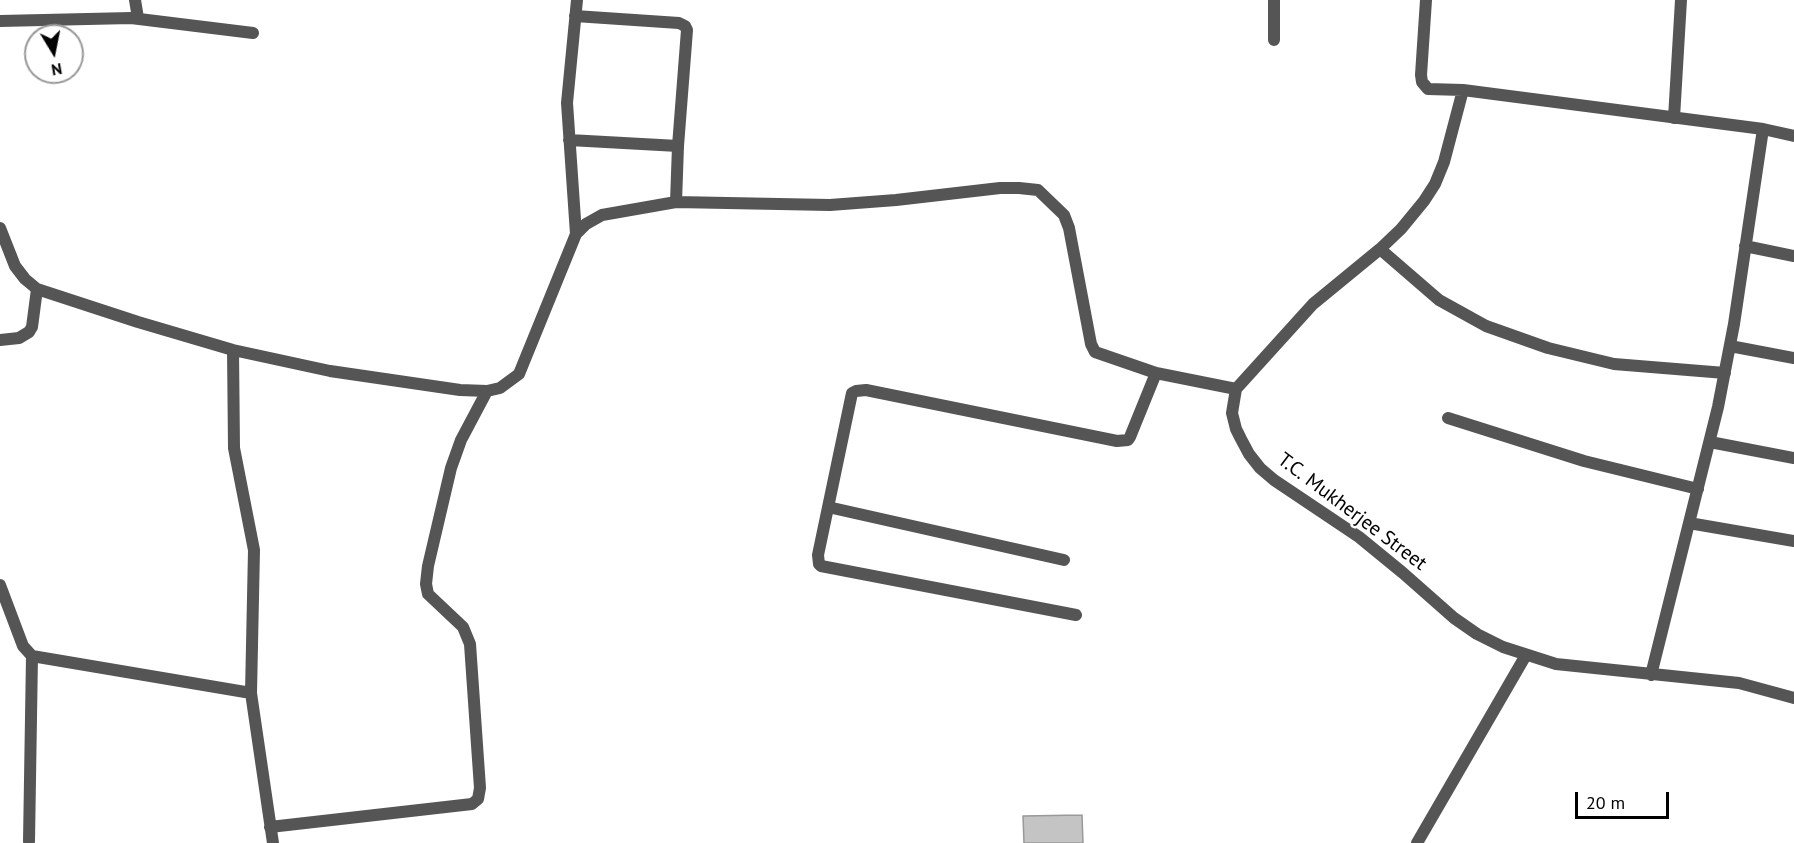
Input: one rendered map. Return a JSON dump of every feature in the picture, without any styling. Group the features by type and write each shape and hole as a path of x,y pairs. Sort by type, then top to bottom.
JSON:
{"street":[{"path":"135,0 138,18"},
{"path":"576,234 567,96 577,0"},
{"path":"1274,0 1274,40"},
{"path":"1426,0 1421,63 1422,82 1428,89 1463,90 1763,129 1794,136"},
{"path":"1674,118 1680,0"},
{"path":"575,16 680,23 685,26 687,35 676,202"},
{"path":"0,21 138,18 253,33"},
{"path":"0,228 15,266 37,289 232,350 330,371 460,390 487,391 500,388 519,374 576,234 586,224 602,215 676,202 830,205 1000,188 1038,190 1064,215 1069,228 1091,344 1095,352 1156,373 1236,389 1313,304 1401,229 1436,184 1463,90"},
{"path":"1651,675 1725,373 1763,129"},
{"path":"569,140 678,146"},
{"path":"1746,246 1794,256"},
{"path":"1380,249 1439,300 1486,326 1548,348 1614,364 1725,373"},
{"path":"0,340 19,338 29,332 32,327 37,289"},
{"path":"1730,346 1794,358"},
{"path":"232,350 234,448 254,550 251,693 273,843"},
{"path":"1076,615 821,566 818,555 852,393 866,390 1117,441 1128,440 1130,437 1156,373"},
{"name":"T.C. Mukherjee Street","path":"1236,389 1232,413 1236,429 1249,454 1260,468 1292,494 1359,537 1454,618 1477,634 1503,647 1556,664 1739,683 1794,698"},
{"path":"270,827 472,804 478,799 480,788 470,644 463,627 429,594 426,584 428,566 451,468 461,441 487,391"},
{"path":"1448,418 1584,461 1698,489"},
{"path":"1710,441 1794,458"},
{"path":"828,507 1064,560"},
{"path":"1689,523 1794,542"},
{"path":"0,585 23,646 32,656 251,693"},
{"path":"1417,843 1526,655"},
{"path":"29,841 32,656"}],"building":[{"path":"1082,815 1083,843 1024,843 1023,816"}]}
